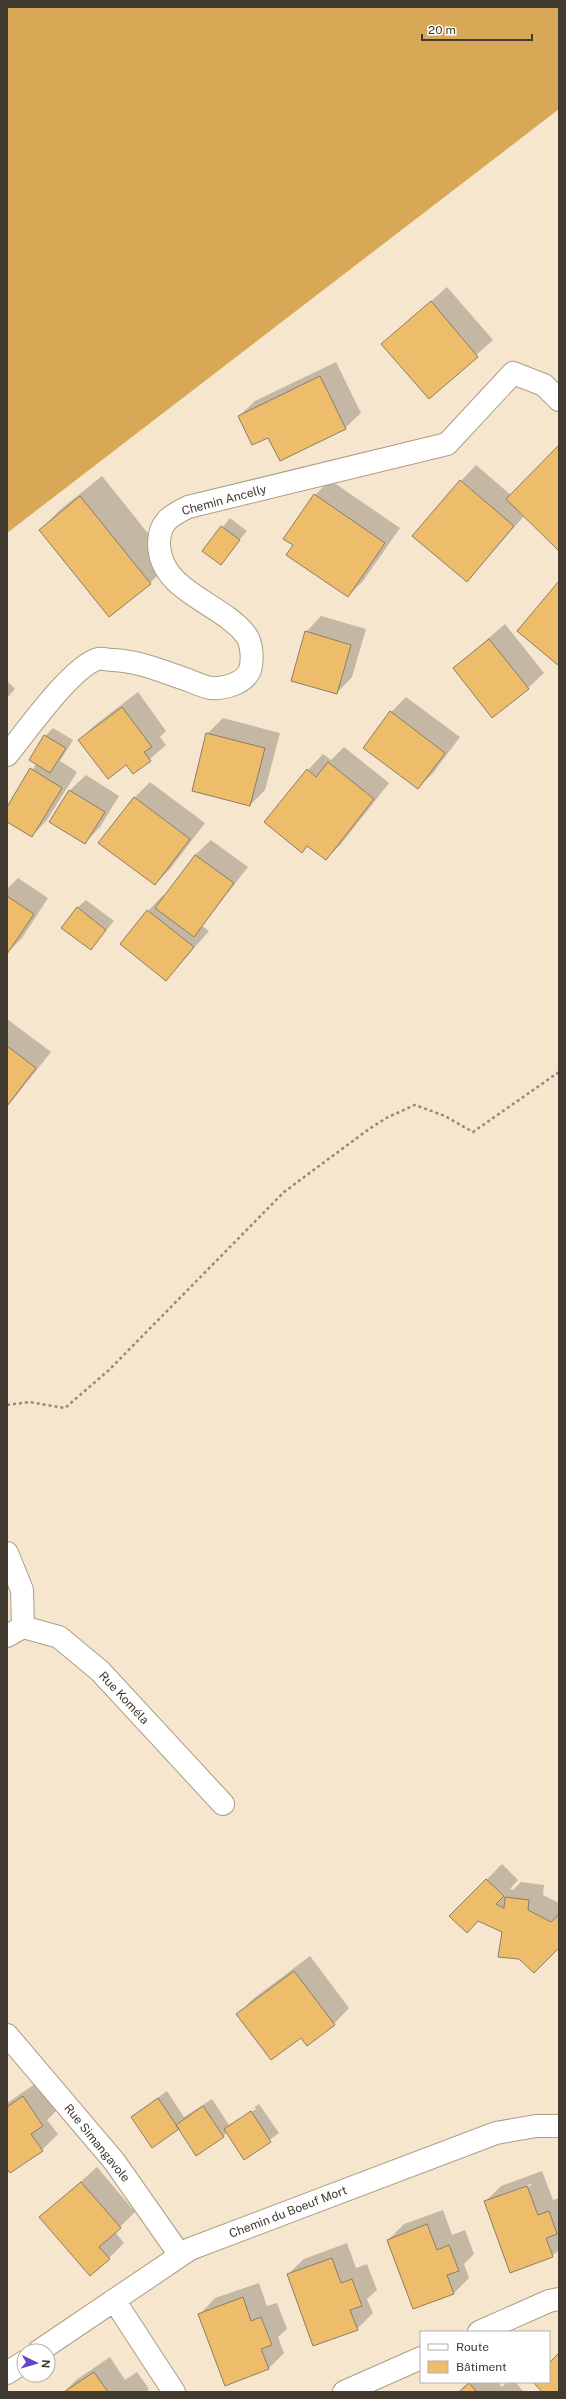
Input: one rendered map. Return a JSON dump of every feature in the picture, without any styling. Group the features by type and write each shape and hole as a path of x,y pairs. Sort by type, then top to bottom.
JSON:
{"street":[{"name":"Chemin Ancelly","path":"7,755 75,672 98,659 129,661 211,688 229,686 243,679 249,672 251,665 251,649 247,636 235,624 180,586 160,558 159,535 168,517 188,507 447,444 513,373 544,385 559,400"},
{"path":"7,1553 22,1590 15,1632"},
{"name":"Rue Koméla","path":"15,1632 59,1637 100,1671 223,1804"},
{"name":"Rue Simangavole","path":"7,2035 114,2161 180,2255"},
{"name":"Chemin du Boeuf Mort","path":"51,2343 190,2249 496,2133 536,2126 559,2126"},
{"path":"114,2300 174,2392"},
{"path":"481,2331 549,2301 559,2300"},
{"path":"344,2392 420,2358"},
{"path":"7,2373 16,2367"}],"path":[{"path":"7,1405 30,1402 65,1408 109,1370 284,1192 388,1117 415,1105 445,1116 473,1132 559,1072"}],"shaded area":[{"path":"7,7 559,7 559,109 7,533"}],"building":[{"path":"431,301 478,357 429,399 381,344"},
{"path":"320,376 346,429 280,461 268,438 252,445 238,416"},
{"path":"559,445 559,551 506,499"},
{"path":"460,480 514,526 467,582 412,536"},
{"path":"314,494 385,543 348,597 286,555 293,545 283,539"},
{"path":"80,496 151,584 109,617 39,530"},
{"path":"221,526 240,540 221,565 202,551"},
{"path":"559,581 559,666 517,631"},
{"path":"305,631 351,645 337,694 291,681"},
{"path":"489,639 529,689 492,718 453,668"},
{"path":"122,707 152,747 144,752 151,761 133,774 126,765 108,779 78,740"},
{"path":"390,711 445,753 418,789 363,748"},
{"path":"206,733 265,748 250,806 192,791"},
{"path":"44,735 66,748 50,773 29,760"},
{"path":"328,762 374,799 326,860 307,846 302,853 264,822 307,769 316,777"},
{"path":"30,768 62,788 32,837 7,822 7,807"},
{"path":"69,790 105,812 85,844 49,822"},
{"path":"134,797 190,839 155,885 98,843"},
{"path":"195,855 234,883 194,937 155,908"},
{"path":"7,896 34,914 7,954"},
{"path":"77,907 106,930 91,950 61,928"},
{"path":"147,910 194,947 166,981 120,944"},
{"path":"7,1046 36,1068 7,1106"},
{"path":"486,1879 504,1896 496,1904 504,1908 505,1897 529,1900 528,1910 551,1922 559,1914 559,1948 534,1973 519,1959 498,1957 502,1932 478,1921 467,1933 449,1916"},
{"path":"294,1971 335,2025 307,2046 301,2038 271,2060 236,2014"},
{"path":"23,2096 43,2126 31,2134 43,2151 10,2173 7,2169 7,2107"},
{"path":"158,2098 179,2129 152,2148 131,2117"},
{"path":"203,2106 224,2137 196,2156 176,2125"},
{"path":"251,2111 271,2142 244,2160 224,2129"},
{"path":"81,2182 121,2228 99,2247 110,2259 90,2276 39,2217"},
{"path":"527,2186 538,2215 549,2211 557,2234 546,2238 553,2257 510,2273 484,2201"},
{"path":"427,2224 437,2250 449,2245 459,2271 447,2275 454,2294 413,2309 387,2240"},
{"path":"332,2258 341,2283 352,2279 362,2306 350,2310 358,2330 313,2346 287,2274"},
{"path":"243,2297 251,2321 261,2317 272,2345 261,2349 269,2369 225,2386 198,2314"},
{"path":"559,2353 559,2392 542,2392 534,2383 550,2383 550,2362"},
{"path":"94,2372 108,2392 64,2392"},
{"path":"469,2383 477,2392 459,2392"}]}
